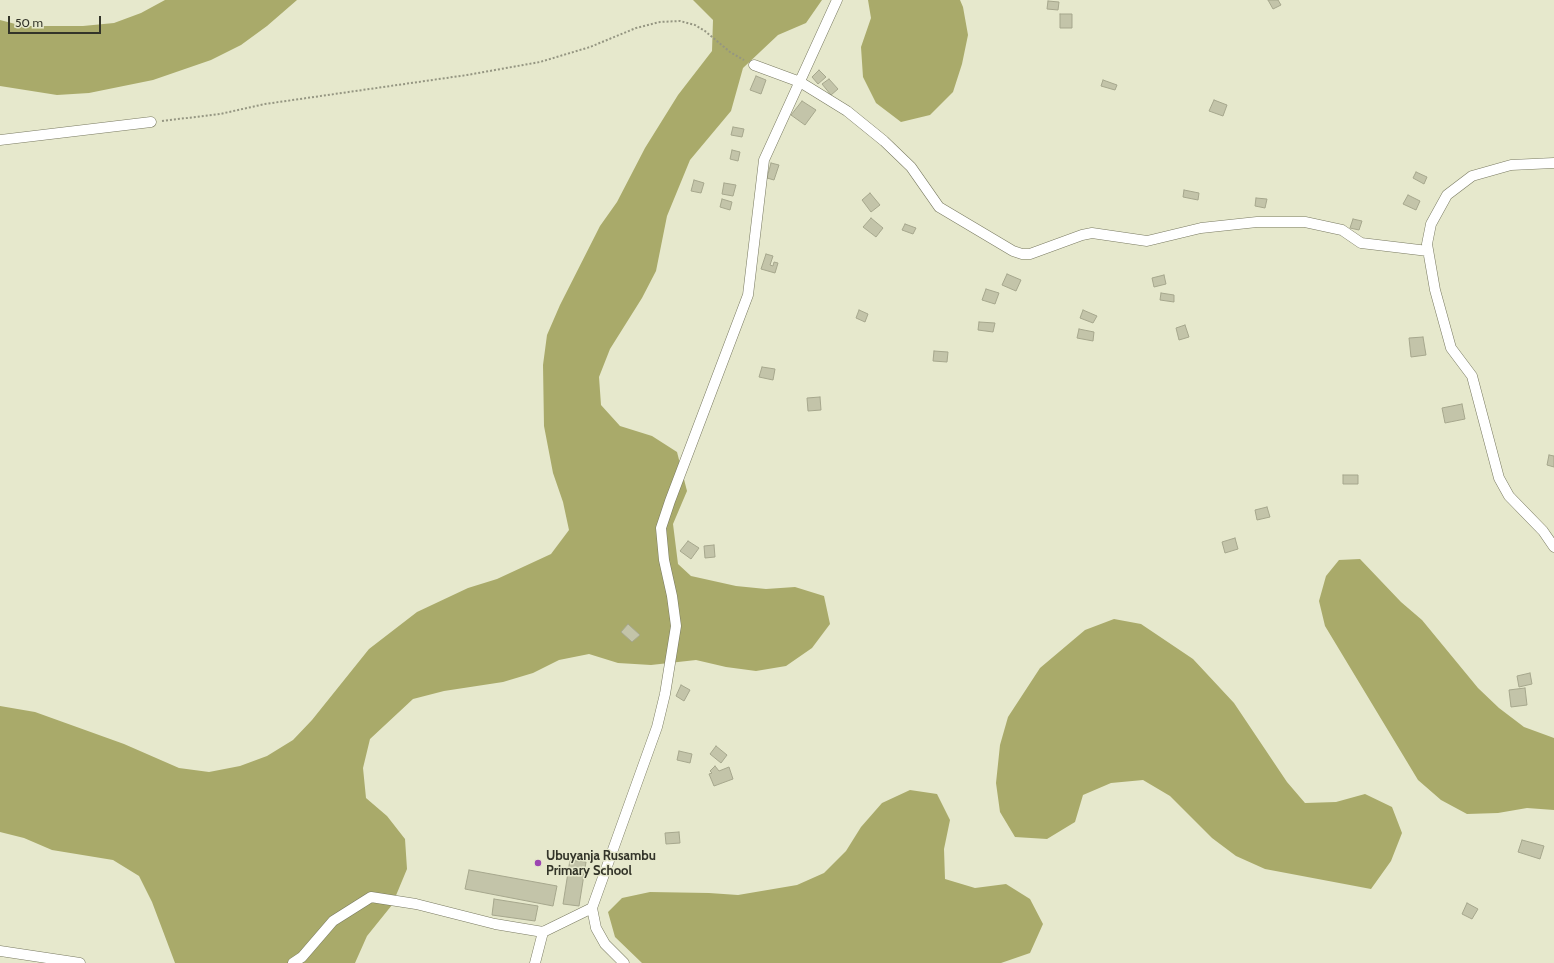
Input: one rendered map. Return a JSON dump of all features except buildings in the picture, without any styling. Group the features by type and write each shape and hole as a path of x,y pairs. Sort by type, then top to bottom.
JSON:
{"street":[{"path":"624,963 605,944 596,928 592,908 658,727 665,694 676,626 672,596 664,560 661,528 748,295 764,160 837,0"},
{"path":"754,65 800,82 847,111 884,141 910,167 939,207 1013,251 1022,254 1030,254 1082,235 1092,234 1147,241 1201,228 1257,222 1306,222 1342,230 1361,243 1428,251"},
{"path":"0,140 151,122"},
{"path":"1554,163 1510,165 1472,176 1447,196 1431,224 1427,244 1435,290 1451,348 1472,376 1499,478 1509,496 1543,531 1554,547"},
{"path":"293,963 302,957 333,921 371,897 416,904 495,924 543,932 592,908"},
{"path":"536,963 543,932"},
{"path":"0,951 80,963"}],"path":[{"path":"151,122 220,114 265,104 467,75 540,62 590,47 636,28 660,22 680,21 695,25 705,31 730,52 754,65"}],"green space":[{"path":"165,0 297,0 267,26 241,45 211,60 153,80 89,93 57,95 0,86 0,20 23,26 83,26 114,23 141,13"},
{"path":"693,0 822,0 806,23 778,35 743,68 731,111 690,160 667,216 656,271 642,298 610,349 599,377 601,405 620,426 652,436 677,452 687,491 673,524 678,564 691,576 736,586 766,589 795,587 824,596 830,624 812,648 786,666 756,671 726,667 696,660 651,665 618,663 589,654 559,660 533,673 503,682 444,691 413,699 370,739 363,768 366,798 387,816 405,839 407,869 392,905 367,936 355,963 175,963 152,902 139,876 113,860 52,850 24,838 0,832 0,706 35,712 124,744 179,768 209,772 240,766 267,756 293,740 312,720 369,649 417,612 468,588 497,579 551,554 569,530 563,502 553,473 544,426 543,365 547,335 560,305 600,226 617,202 645,148 678,95 712,51 713,20"},
{"path":"868,0 960,0 963,7 968,35 962,64 953,92 930,115 901,122 876,103 863,77 861,47 871,18"},
{"path":"1360,559 1401,602 1422,620 1478,688 1499,708 1524,727 1554,738 1554,810 1527,808 1498,813 1467,814 1441,800 1418,780 1325,626 1319,601 1326,576 1339,560"},
{"path":"1114,619 1141,624 1193,659 1234,703 1287,782 1305,803 1336,802 1365,794 1392,807 1402,833 1391,861 1371,889 1265,869 1236,856 1212,838 1170,796 1143,780 1111,783 1083,795 1075,822 1047,839 1015,837 1000,812 996,783 1000,745 1008,717 1040,668 1085,630"},
{"path":"910,790 937,794 950,820 944,849 945,879 975,888 1006,884 1030,899 1043,924 1030,953 1001,963 642,963 615,937 608,912 622,898 650,892 738,895 797,885 824,873 846,851 861,827 882,803"}],"place":[{"name":"Ubuyanja Rusambu Primary School","path":"538,863"}]}
